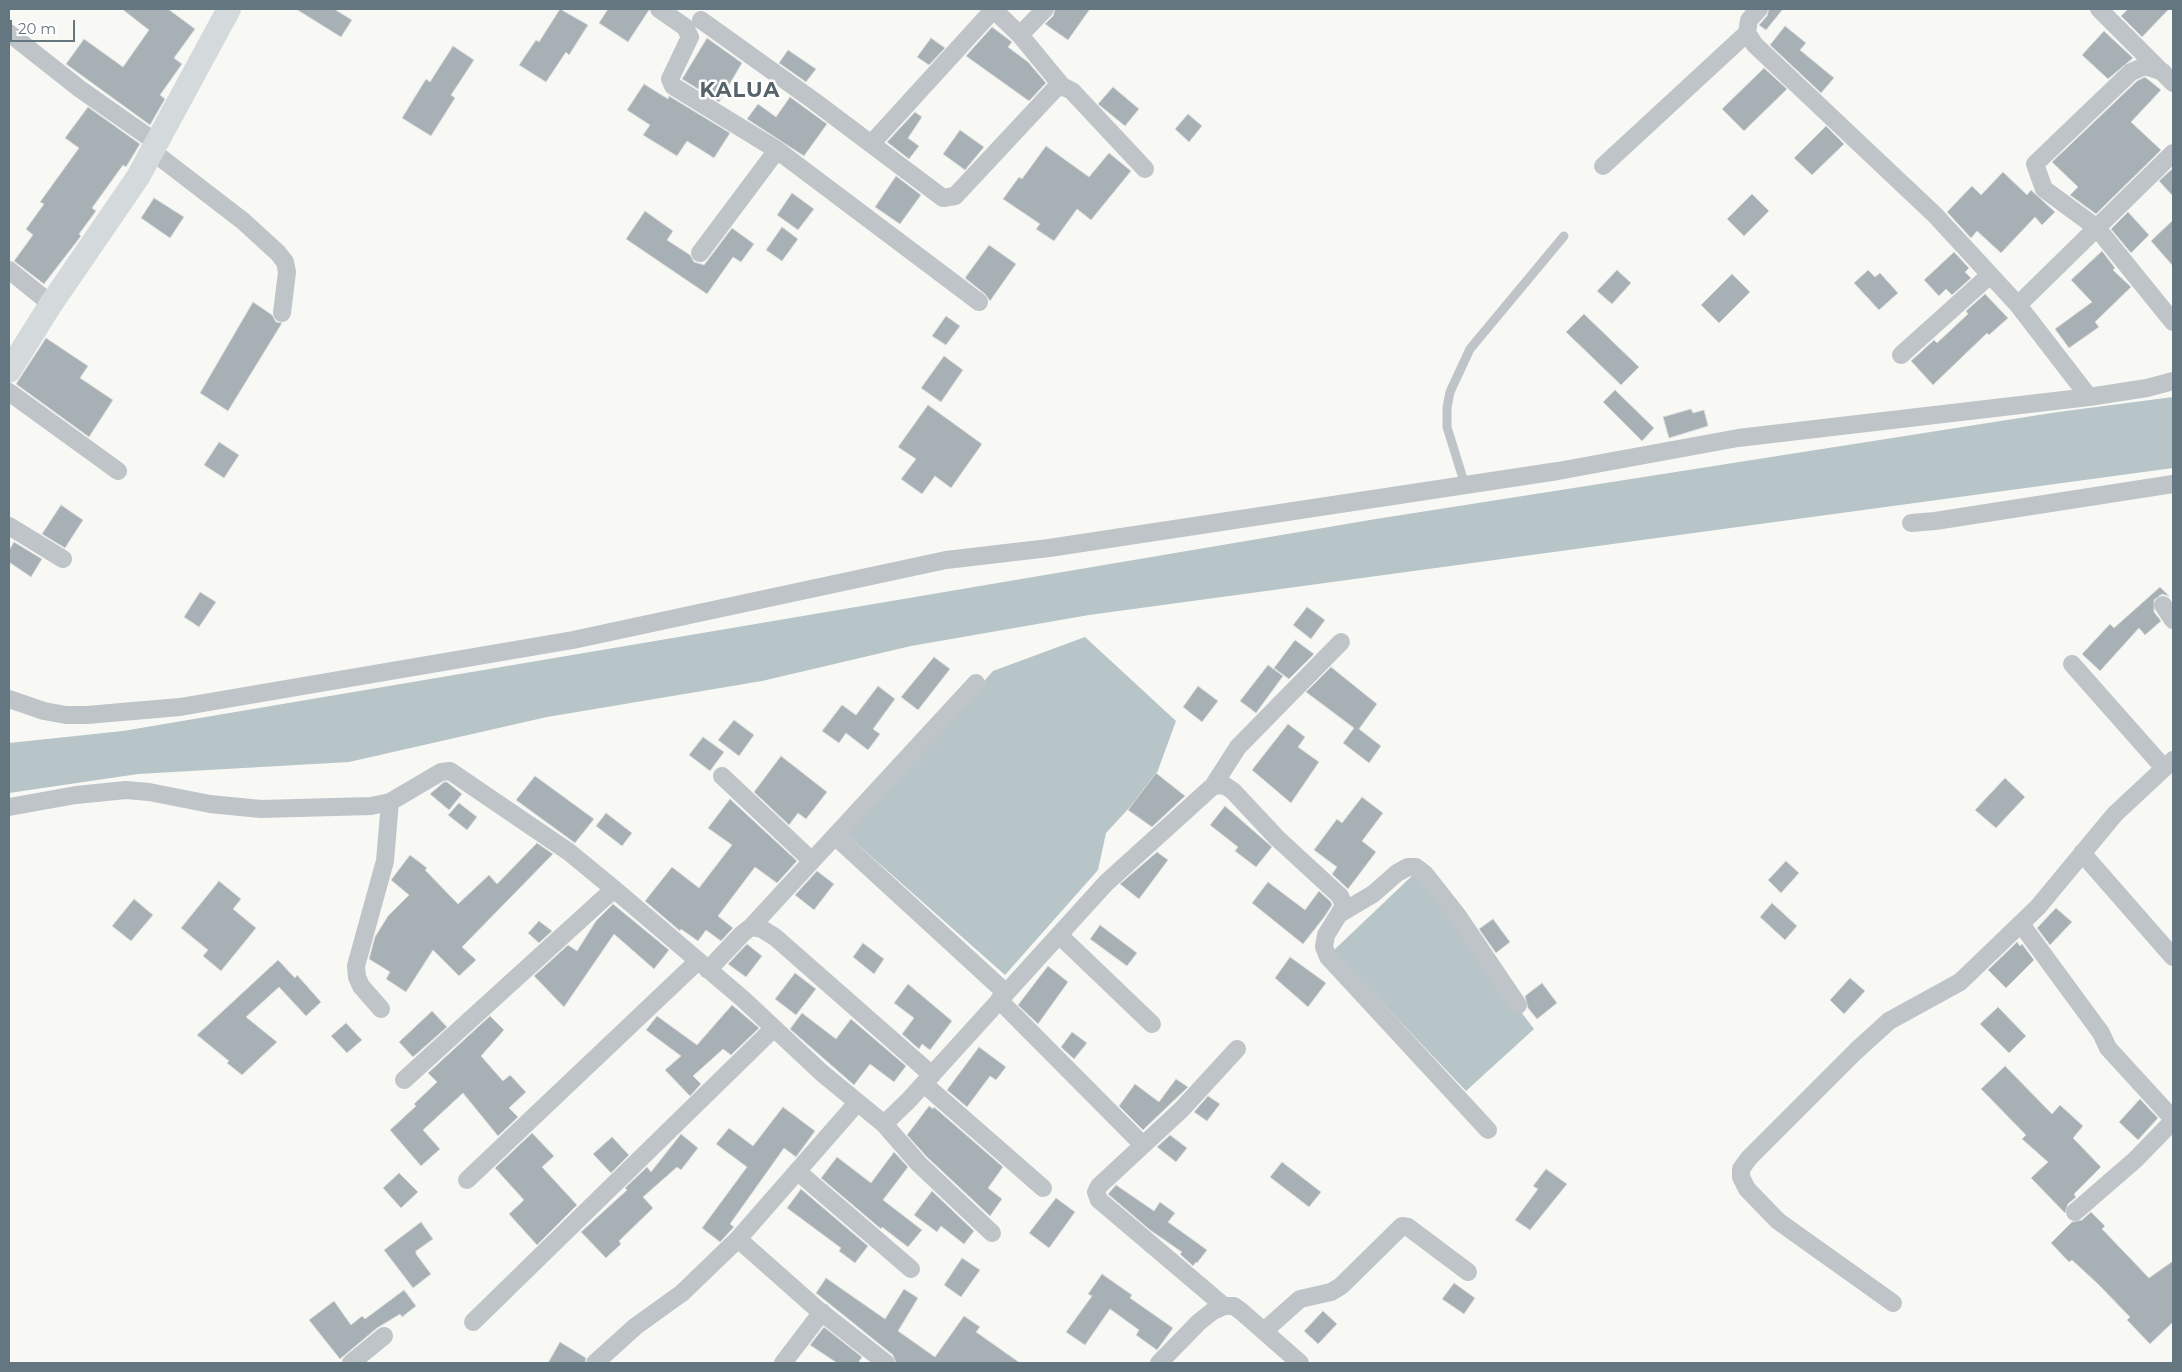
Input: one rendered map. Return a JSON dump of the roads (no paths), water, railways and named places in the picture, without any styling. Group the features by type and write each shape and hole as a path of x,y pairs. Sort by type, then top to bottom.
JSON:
{"street":[{"path":"9,371 50,304 138,177 229,9"},
{"path":"659,9 685,27 690,37"},
{"path":"871,144 993,9 1020,35 1062,86 1072,91 1145,168"},
{"path":"1020,35 1045,9"},
{"path":"1603,166 1747,33 1749,20 1759,9"},
{"path":"2099,9 2168,78"},
{"path":"978,302 777,150 673,86 670,79 690,37 704,14 939,196 951,198 955,196 1054,90 1062,86"},
{"path":"9,33 154,147 244,221 278,253 285,262 287,272 282,314"},
{"path":"1747,33 1755,45 1935,216 2018,305 2089,398"},
{"path":"2168,78 2145,66 2131,72 2035,164 2044,189 2097,228 2173,322"},
{"path":"700,253 777,150"},
{"path":"2018,305 2173,153"},
{"path":"9,270 50,304"},
{"path":"1901,355 1990,275"},
{"path":"9,699 44,711 66,715 87,715 180,706 573,640 946,560 1050,548 1558,471 1738,438 2089,398 2147,388 2173,380"},
{"path":"9,392 118,471"},
{"path":"1910,523 1935,521 2173,484"},
{"path":"9,526 63,559"},
{"path":"2163,605 2173,620"},
{"path":"884,1124 928,1080 1002,996 1133,856 1214,786 1238,747 1340,642"},
{"path":"1893,1303 1778,1221 1748,1189 1741,1177 1741,1169 1749,1158 1856,1051 1889,1021 1960,982 2021,924 2115,814 2168,764 2072,664"},
{"path":"467,1180 703,966 751,927 976,683"},
{"path":"9,807 76,795 126,790 149,792 210,804 261,809 372,806 390,802 440,772 450,771 569,852 614,889 743,999 773,1029 857,1103 884,1124 919,1164 992,1233"},
{"path":"722,776 812,861"},
{"path":"1214,786 1224,785 1233,791 1277,838 1340,896 1344,906 1326,935 1324,947 1328,957 1488,1130"},
{"path":"381,1009 362,986 357,977 356,966 386,861 390,802"},
{"path":"835,836 1002,996 1143,1145"},
{"path":"2082,853 2173,957"},
{"path":"1341,913 1374,894 1397,873 1408,867 1416,867 1425,874 1458,916 1518,1005"},
{"path":"404,1080 614,889"},
{"path":"2021,924 2100,1033 2108,1048 2173,1120 2135,1160 2075,1212"},
{"path":"751,927 762,929 775,937 1043,1188"},
{"path":"1058,935 1152,1024"},
{"path":"473,1322 773,1029"},
{"path":"1224,1306 1099,1200 1096,1192 1099,1186 1181,1110 1237,1049"},
{"path":"595,1363 629,1331 682,1293 738,1239 857,1103"},
{"path":"797,1172 910,1269"},
{"path":"1264,1331 1300,1299 1331,1292 1341,1286 1402,1226 1408,1227 1468,1272"},
{"path":"738,1239 822,1312 886,1363"},
{"path":"1159,1363 1199,1322 1213,1311 1224,1306 1234,1306 1300,1363"},
{"path":"784,1363 822,1312"},
{"path":"351,1363 384,1336"}],"lane":[{"path":"1465,485 1447,427 1446,408 1450,392 1470,349 1564,236"}],"district":[{"name":"KALUA","path":"740,91"}]}
